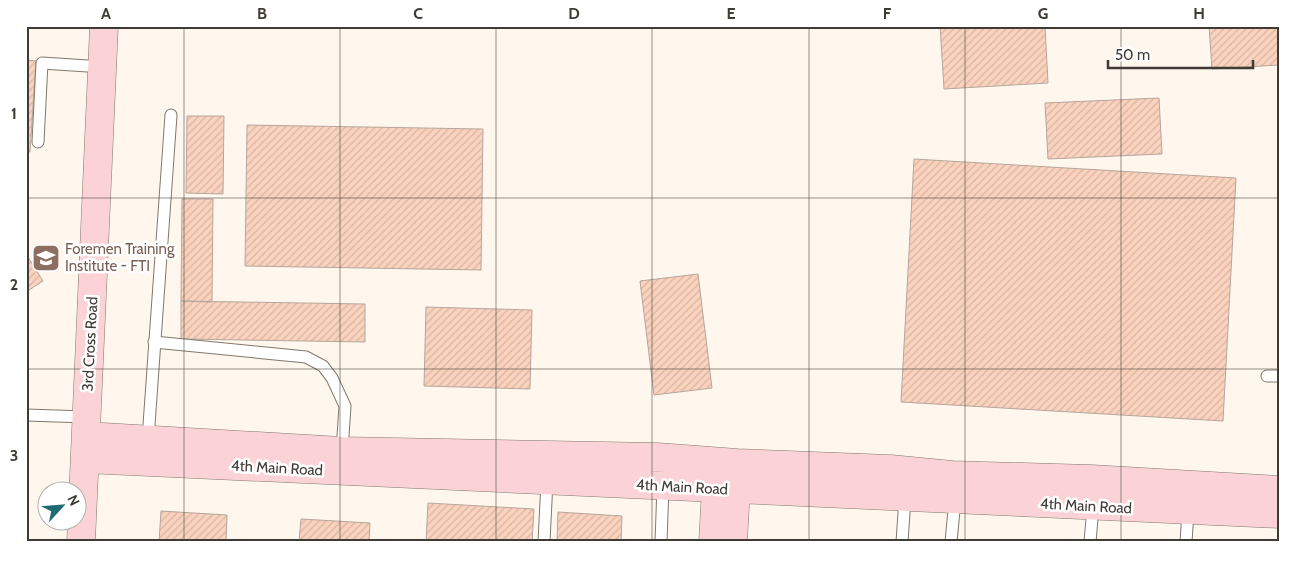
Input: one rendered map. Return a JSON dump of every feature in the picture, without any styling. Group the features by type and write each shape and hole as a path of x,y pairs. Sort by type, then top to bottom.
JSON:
{"street":[{"name":"3rd Cross Road","path":"81,542 104,26"},
{"name":"4th Main Road","path":"86,437 342,451 657,457 728,463 890,469 952,475 1091,479 1279,490"},
{"name":"4th Main Road","path":"86,437 547,481 1279,514"},
{"path":"713,542 726,490 728,463"},
{"path":"726,490 733,542"}],"lane":[{"path":"38,142 42,63 103,67"},
{"path":"148,439 171,115"},
{"path":"154,342 306,357 323,366 332,378 345,406 342,451"},
{"path":"26,415 86,437"},
{"path":"544,542 547,481"},
{"path":"661,542 663,486"},
{"path":"902,542 905,498"},
{"path":"951,542 955,500"},
{"path":"1090,542 1093,507"},
{"path":"1186,542 1188,511"}],"building":[{"path":"940,26 1045,26 1048,83 944,89"},
{"path":"1209,26 1279,26 1279,65 1212,69"},
{"path":"26,60 36,61 30,152 26,152"},
{"path":"1159,98 1162,154 1048,159 1045,103"},
{"path":"187,116 224,116 223,194 186,193"},
{"path":"247,125 483,129 481,270 245,266"},
{"path":"914,159 1236,178 1223,421 901,402"},
{"path":"182,199 213,199 212,302 181,301"},
{"path":"26,254 43,281 26,292"},
{"path":"698,274 712,388 654,395 640,281"},
{"path":"181,301 365,304 365,342 181,339"},
{"path":"426,307 532,310 530,389 424,386"},
{"path":"428,503 534,509 532,542 426,542"},
{"path":"161,511 227,515 226,542 159,542"},
{"path":"558,512 622,516 621,542 557,542"},
{"path":"301,519 370,523 369,542 299,542"}],"place":[{"name":"Foremen Training Institute - FTI","path":"46,258"}]}
